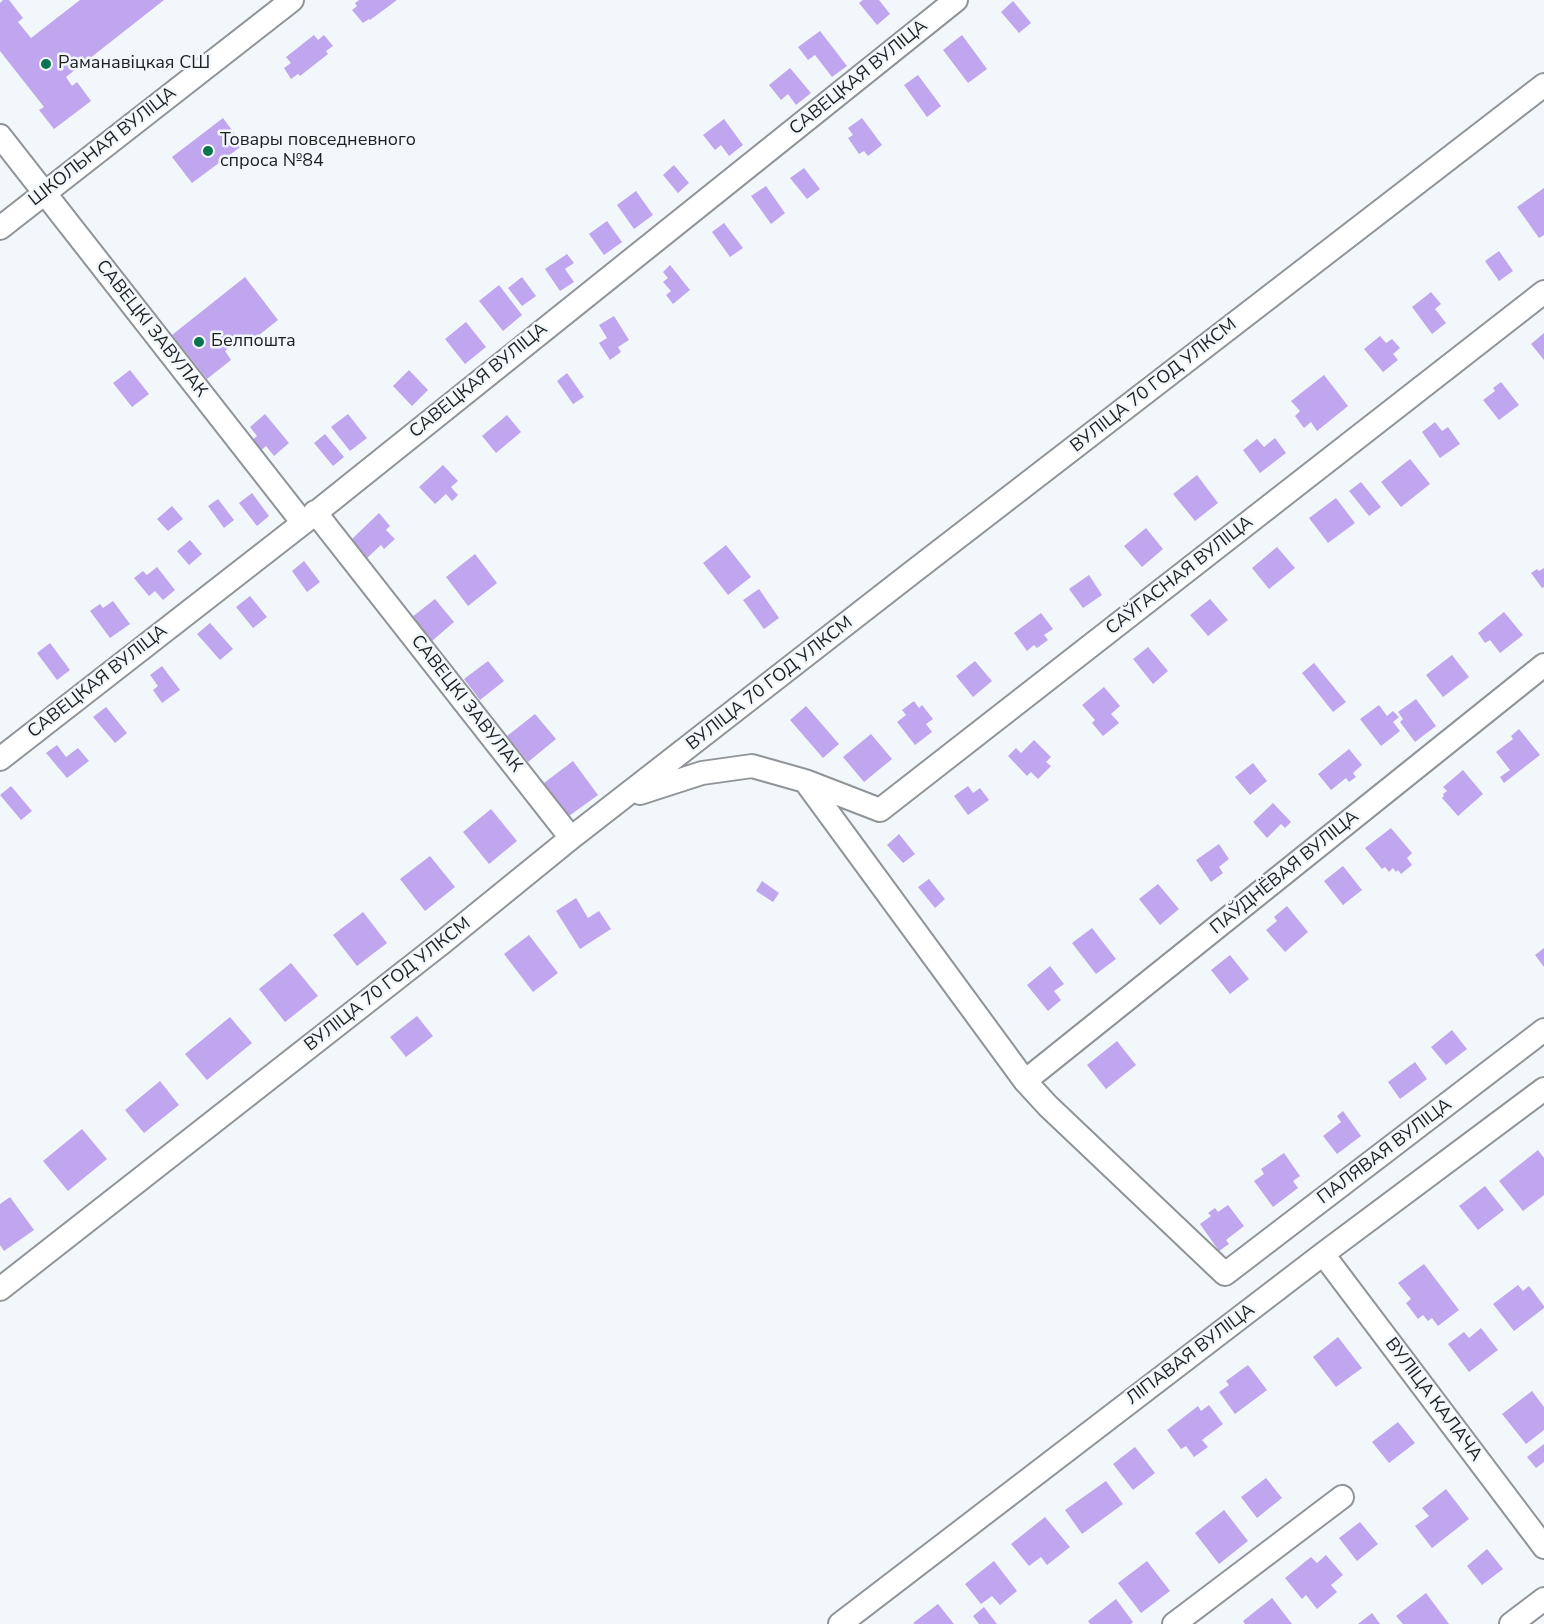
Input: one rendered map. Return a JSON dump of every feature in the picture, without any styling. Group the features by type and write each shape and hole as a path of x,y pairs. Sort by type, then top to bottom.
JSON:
{"street":[{"name":"ШКОЛЬНАЯ ВУЛІЦА","path":"0,228 292,0"},
{"name":"САВЕЦКАЯ ВУЛІЦА","path":"0,759 309,518 956,0"},
{"name":"ВУЛІЦА 70 ГОД УЛКСМ","path":"0,1289 904,578 1544,85"},
{"name":"САВЕЦКІ ЗАВУЛАК","path":"0,135 44,193 572,838"},
{"name":"САЎГАСНАЯ ВУЛІЦА","path":"805,781 880,810 1544,292"},
{"name":"ПАЎДНЁВАЯ ВУЛІЦА","path":"1025,1081 1544,665"},
{"path":"620,800 702,773 752,766 805,781 1025,1081"},
{"name":"ПАЛЯВАЯ ВУЛІЦА","path":"1025,1081 1048,1106 1225,1274 1544,1030"},
{"name":"ЛІПАВАЯ ВУЛІЦА","path":"840,1624 1323,1254 1544,1089"},
{"name":"ВУЛІЦА КАЛАЧА","path":"1323,1254 1544,1547"},
{"path":"1174,1624 1342,1497"},
{"path":"1511,1624 1544,1599"}],"building":[{"name":"Раманавіцкая СШ","path":"3,0 9,0 23,18 18,22 31,38 80,0 164,0 66,77 72,86 77,82 91,101 54,129 39,110 44,107 0,51 0,3"},
{"path":"359,0 397,0 363,23 352,10 357,6 355,3"},
{"path":"863,0 879,0 890,14 877,25 859,3"},
{"path":"1013,1 1031,23 1019,33 1001,12"},
{"path":"820,31 847,66 832,77 815,55 808,60 798,47"},
{"path":"314,35 318,40 324,35 333,46 326,51 328,54 300,76 298,74 291,79 284,68 291,63 286,57"},
{"path":"962,35 987,69 968,83 943,50"},
{"path":"790,68 811,93 796,105 788,94 781,100 769,85"},
{"path":"918,75 941,106 927,117 904,85"},
{"name":"Товары повседневного спроса №84","path":"223,118 243,145 192,183 172,157"},
{"path":"862,118 882,145 868,156 864,151 859,154 848,138 853,135 848,128"},
{"path":"724,119 743,145 729,156 721,145 715,150 703,135"},
{"path":"674,165 689,183 678,193 663,175"},
{"path":"804,168 820,189 807,199 790,178"},
{"path":"766,186 785,213 771,224 751,196"},
{"path":"1544,188 1544,235 1539,238 1517,207"},
{"path":"636,191 653,215 634,229 617,205"},
{"path":"607,221 622,242 604,255 589,234"},
{"path":"724,223 743,248 730,257 712,232"},
{"path":"1499,251 1513,271 1499,281 1485,261"},
{"path":"567,254 574,263 565,269 574,282 560,291 545,269"},
{"path":"670,265 690,290 673,304 666,295 671,291 663,282 668,278 663,272"},
{"path":"245,277 278,320 249,343 243,337 225,351 231,360 207,379 172,335"},
{"path":"522,277 536,296 522,306 508,288"},
{"path":"499,285 522,315 503,331 479,301"},
{"path":"1431,292 1441,304 1435,309 1446,323 1432,334 1412,307"},
{"path":"614,316 629,340 618,347 621,352 610,360 599,343 607,338 599,325"},
{"path":"466,322 486,347 465,364 445,339"},
{"path":"1544,333 1544,360 1531,344"},
{"path":"1380,336 1386,343 1392,339 1400,348 1393,354 1398,360 1383,372 1364,349"},
{"path":"130,370 149,394 132,407 113,383"},
{"path":"409,370 428,390 412,406 393,386"},
{"path":"567,373 584,397 573,404 557,381"},
{"path":"1324,375 1348,406 1317,431 1311,422 1304,428 1295,416 1300,411 1291,401"},
{"path":"1501,382 1519,405 1499,420 1483,400 1495,391 1493,388"},
{"path":"265,414 289,443 274,456 266,446 257,454 248,443 257,436 250,427"},
{"path":"348,414 367,438 350,451 331,427"},
{"path":"507,415 521,432 496,453 482,436"},
{"path":"1435,422 1442,431 1448,427 1460,444 1440,458 1422,432"},
{"path":"325,434 344,457 333,466 314,443"},
{"path":"1275,438 1286,453 1260,473 1243,450 1257,439 1264,447"},
{"path":"1410,459 1430,484 1401,507 1381,482"},
{"path":"443,465 458,481 451,487 458,495 452,501 446,494 435,504 419,487"},
{"path":"1197,475 1218,503 1195,521 1173,494"},
{"path":"1361,482 1381,507 1369,516 1349,491"},
{"path":"252,493 269,516 257,526 239,503"},
{"path":"1336,498 1355,523 1328,543 1309,518"},
{"path":"218,499 234,520 224,528 208,506"},
{"path":"172,506 183,519 168,531 157,519"},
{"path":"379,513 390,526 386,530 395,539 384,549 381,545 367,558 351,540"},
{"path":"1146,528 1163,549 1142,567 1124,546"},
{"path":"190,540 202,554 189,565 177,551"},
{"path":"726,545 751,577 728,595 703,563"},
{"path":"1277,547 1295,568 1269,589 1252,568"},
{"path":"475,554 497,583 468,606 446,577"},
{"path":"304,561 320,582 307,592 292,571"},
{"path":"157,567 175,590 163,600 155,591 149,596 134,578 143,571 147,575"},
{"path":"1544,568 1544,587 1542,588 1531,573"},
{"path":"1089,575 1102,595 1083,608 1069,589"},
{"path":"759,589 779,618 764,629 743,600"},
{"path":"250,596 267,617 253,628 236,607"},
{"path":"435,599 454,622 432,641 412,617"},
{"path":"1210,599 1228,620 1208,636 1190,615"},
{"path":"113,601 130,624 110,638 90,611 100,604 103,608"},
{"path":"1504,612 1523,635 1500,653 1490,640 1485,643 1478,633"},
{"path":"1041,613 1053,629 1044,635 1048,640 1037,648 1034,645 1027,651 1014,633"},
{"path":"210,623 233,649 220,660 197,634"},
{"path":"50,643 70,670 57,680 37,653"},
{"path":"1148,647 1168,671 1153,684 1133,659"},
{"path":"1452,655 1469,677 1443,697 1426,675"},
{"path":"488,661 504,681 480,700 464,679"},
{"path":"975,661 992,681 973,697 956,676"},
{"path":"1314,663 1346,702 1333,712 1302,673"},
{"path":"162,666 180,690 162,703 153,690 158,686 150,675"},
{"path":"1104,687 1120,706 1111,714 1119,723 1103,736 1092,723 1095,720 1082,705"},
{"path":"1416,699 1436,726 1415,742 1400,722 1403,719 1398,712"},
{"path":"914,701 919,708 922,705 933,719 926,724 932,732 915,745 897,722 906,715 902,710"},
{"path":"1379,705 1387,716 1393,711 1399,717 1393,722 1400,731 1381,746 1360,719"},
{"path":"806,706 839,744 823,758 790,720"},
{"path":"106,707 127,733 115,743 93,717"},
{"path":"535,714 556,739 528,762 507,736"},
{"path":"1519,729 1540,755 1504,783 1500,777 1510,770 1496,752 1513,739 1511,736"},
{"path":"871,734 892,759 864,782 843,757"},
{"path":"1034,740 1051,757 1046,762 1051,766 1038,779 1031,772 1027,776 1008,756 1016,748 1021,753"},
{"path":"57,745 66,757 78,748 89,761 67,778 46,753"},
{"path":"1349,749 1362,765 1353,773 1356,777 1349,782 1346,778 1331,790 1318,774"},
{"path":"573,761 598,795 569,816 544,783"},
{"path":"1253,763 1267,781 1250,795 1235,777"},
{"path":"1463,770 1483,794 1458,816 1442,798 1447,791 1443,787"},
{"path":"11,786 32,811 21,820 0,795"},
{"path":"968,786 973,793 980,788 989,800 968,815 954,796"},
{"path":"1273,803 1291,822 1285,828 1281,824 1267,838 1253,822"},
{"path":"491,809 517,841 489,864 463,832"},
{"path":"1391,828 1412,853 1407,858 1412,865 1401,874 1393,868 1389,872 1385,867 1382,869 1365,848"},
{"path":"899,834 915,854 903,863 887,845"},
{"path":"1219,844 1229,859 1219,867 1223,873 1211,882 1196,860"},
{"path":"430,856 455,887 425,911 400,879"},
{"path":"1343,866 1362,890 1343,905 1324,881"},
{"path":"929,879 945,899 935,908 918,887"},
{"path":"762,881 779,893 773,902 756,891"},
{"path":"1158,884 1179,909 1160,925 1139,899"},
{"path":"576,898 588,918 599,911 611,929 580,949 556,911"},
{"path":"1287,906 1308,932 1285,952 1266,930 1277,921 1274,917"},
{"path":"363,912 387,943 357,966 333,935"},
{"path":"1092,928 1116,959 1096,974 1072,943"},
{"path":"529,935 558,973 533,992 504,954"},
{"path":"1544,948 1544,967 1535,955"},
{"path":"1230,955 1249,979 1230,994 1211,970"},
{"path":"291,963 318,996 285,1022 259,989"},
{"path":"1050,966 1064,984 1054,991 1061,1000 1048,1011 1027,985"},
{"path":"417,1016 433,1036 406,1057 390,1037"},
{"path":"230,1017 252,1043 207,1080 185,1054"},
{"path":"1452,1030 1467,1049 1446,1065 1431,1047"},
{"path":"1117,1041 1136,1065 1106,1089 1087,1065"},
{"path":"1415,1062 1427,1079 1400,1099 1388,1082"},
{"path":"160,1081 179,1105 144,1133 125,1110"},
{"path":"1343,1111 1361,1136 1337,1154 1323,1136 1341,1122 1337,1116"},
{"path":"82,1129 107,1159 68,1191 43,1161"},
{"path":"1538,1150 1544,1158 1544,1195 1523,1211 1499,1181"},
{"path":"1284,1153 1300,1176 1293,1181 1298,1188 1273,1207 1254,1181 1264,1174 1261,1169"},
{"path":"1485,1186 1504,1210 1478,1230 1459,1206"},
{"path":"10,1197 34,1230 4,1251 0,1245 0,1204"},
{"path":"1228,1205 1244,1226 1226,1240 1229,1244 1219,1251 1200,1224 1211,1216 1208,1213 1215,1208 1218,1212"},
{"path":"1424,1264 1459,1310 1438,1326 1432,1318 1428,1321 1423,1315 1418,1319 1406,1303 1411,1299 1398,1283"},
{"path":"1518,1285 1523,1291 1529,1286 1544,1308 1514,1331 1493,1304"},
{"path":"1481,1328 1498,1350 1469,1372 1448,1344 1464,1332 1469,1338"},
{"path":"1338,1337 1362,1368 1336,1387 1313,1357"},
{"path":"1248,1365 1267,1390 1235,1414 1219,1392 1229,1385 1226,1381"},
{"path":"1532,1391 1544,1407 1544,1430 1526,1444 1502,1414"},
{"path":"1209,1405 1223,1424 1202,1440 1208,1447 1194,1457 1186,1446 1181,1449 1167,1430 1198,1406 1201,1411"},
{"path":"1398,1422 1415,1443 1389,1463 1372,1442"},
{"path":"1544,1444 1544,1462 1536,1468 1527,1457"},
{"path":"1135,1447 1155,1473 1133,1490 1113,1464"},
{"path":"1266,1478 1282,1498 1257,1518 1241,1497"},
{"path":"1106,1481 1123,1504 1082,1534 1065,1510"},
{"path":"1446,1489 1469,1519 1432,1548 1415,1526 1429,1516 1422,1508"},
{"path":"1224,1510 1248,1541 1219,1564 1195,1533"},
{"path":"1045,1517 1070,1547 1047,1565 1041,1557 1029,1566 1011,1544"},
{"path":"1360,1522 1378,1544 1357,1561 1339,1538"},
{"path":"1487,1549 1503,1569 1482,1585 1467,1566"},
{"path":"1326,1555 1343,1575 1331,1585 1337,1592 1317,1609 1306,1595 1302,1599 1285,1578 1311,1557 1317,1563"},
{"path":"994,1561 1017,1591 1000,1605 992,1596 981,1604 965,1584"},
{"path":"1147,1561 1170,1591 1141,1613 1118,1583"},
{"path":"1426,1593 1449,1624 1403,1624 1396,1616"},
{"path":"1272,1598 1292,1624 1245,1624 1243,1621"},
{"path":"1116,1599 1133,1622 1131,1624 1090,1624 1088,1621"},
{"path":"938,1604 954,1624 913,1623"},
{"path":"984,1607 997,1624 979,1624 973,1616"},
{"path":"1372,1613 1380,1624 1358,1624"}],"place":[{"name":"Раманавіцкая СШ","path":"46,64"},
{"name":"Товары повседневного спроса №84","path":"208,151"},
{"name":"Белпошта","path":"199,342"}]}
